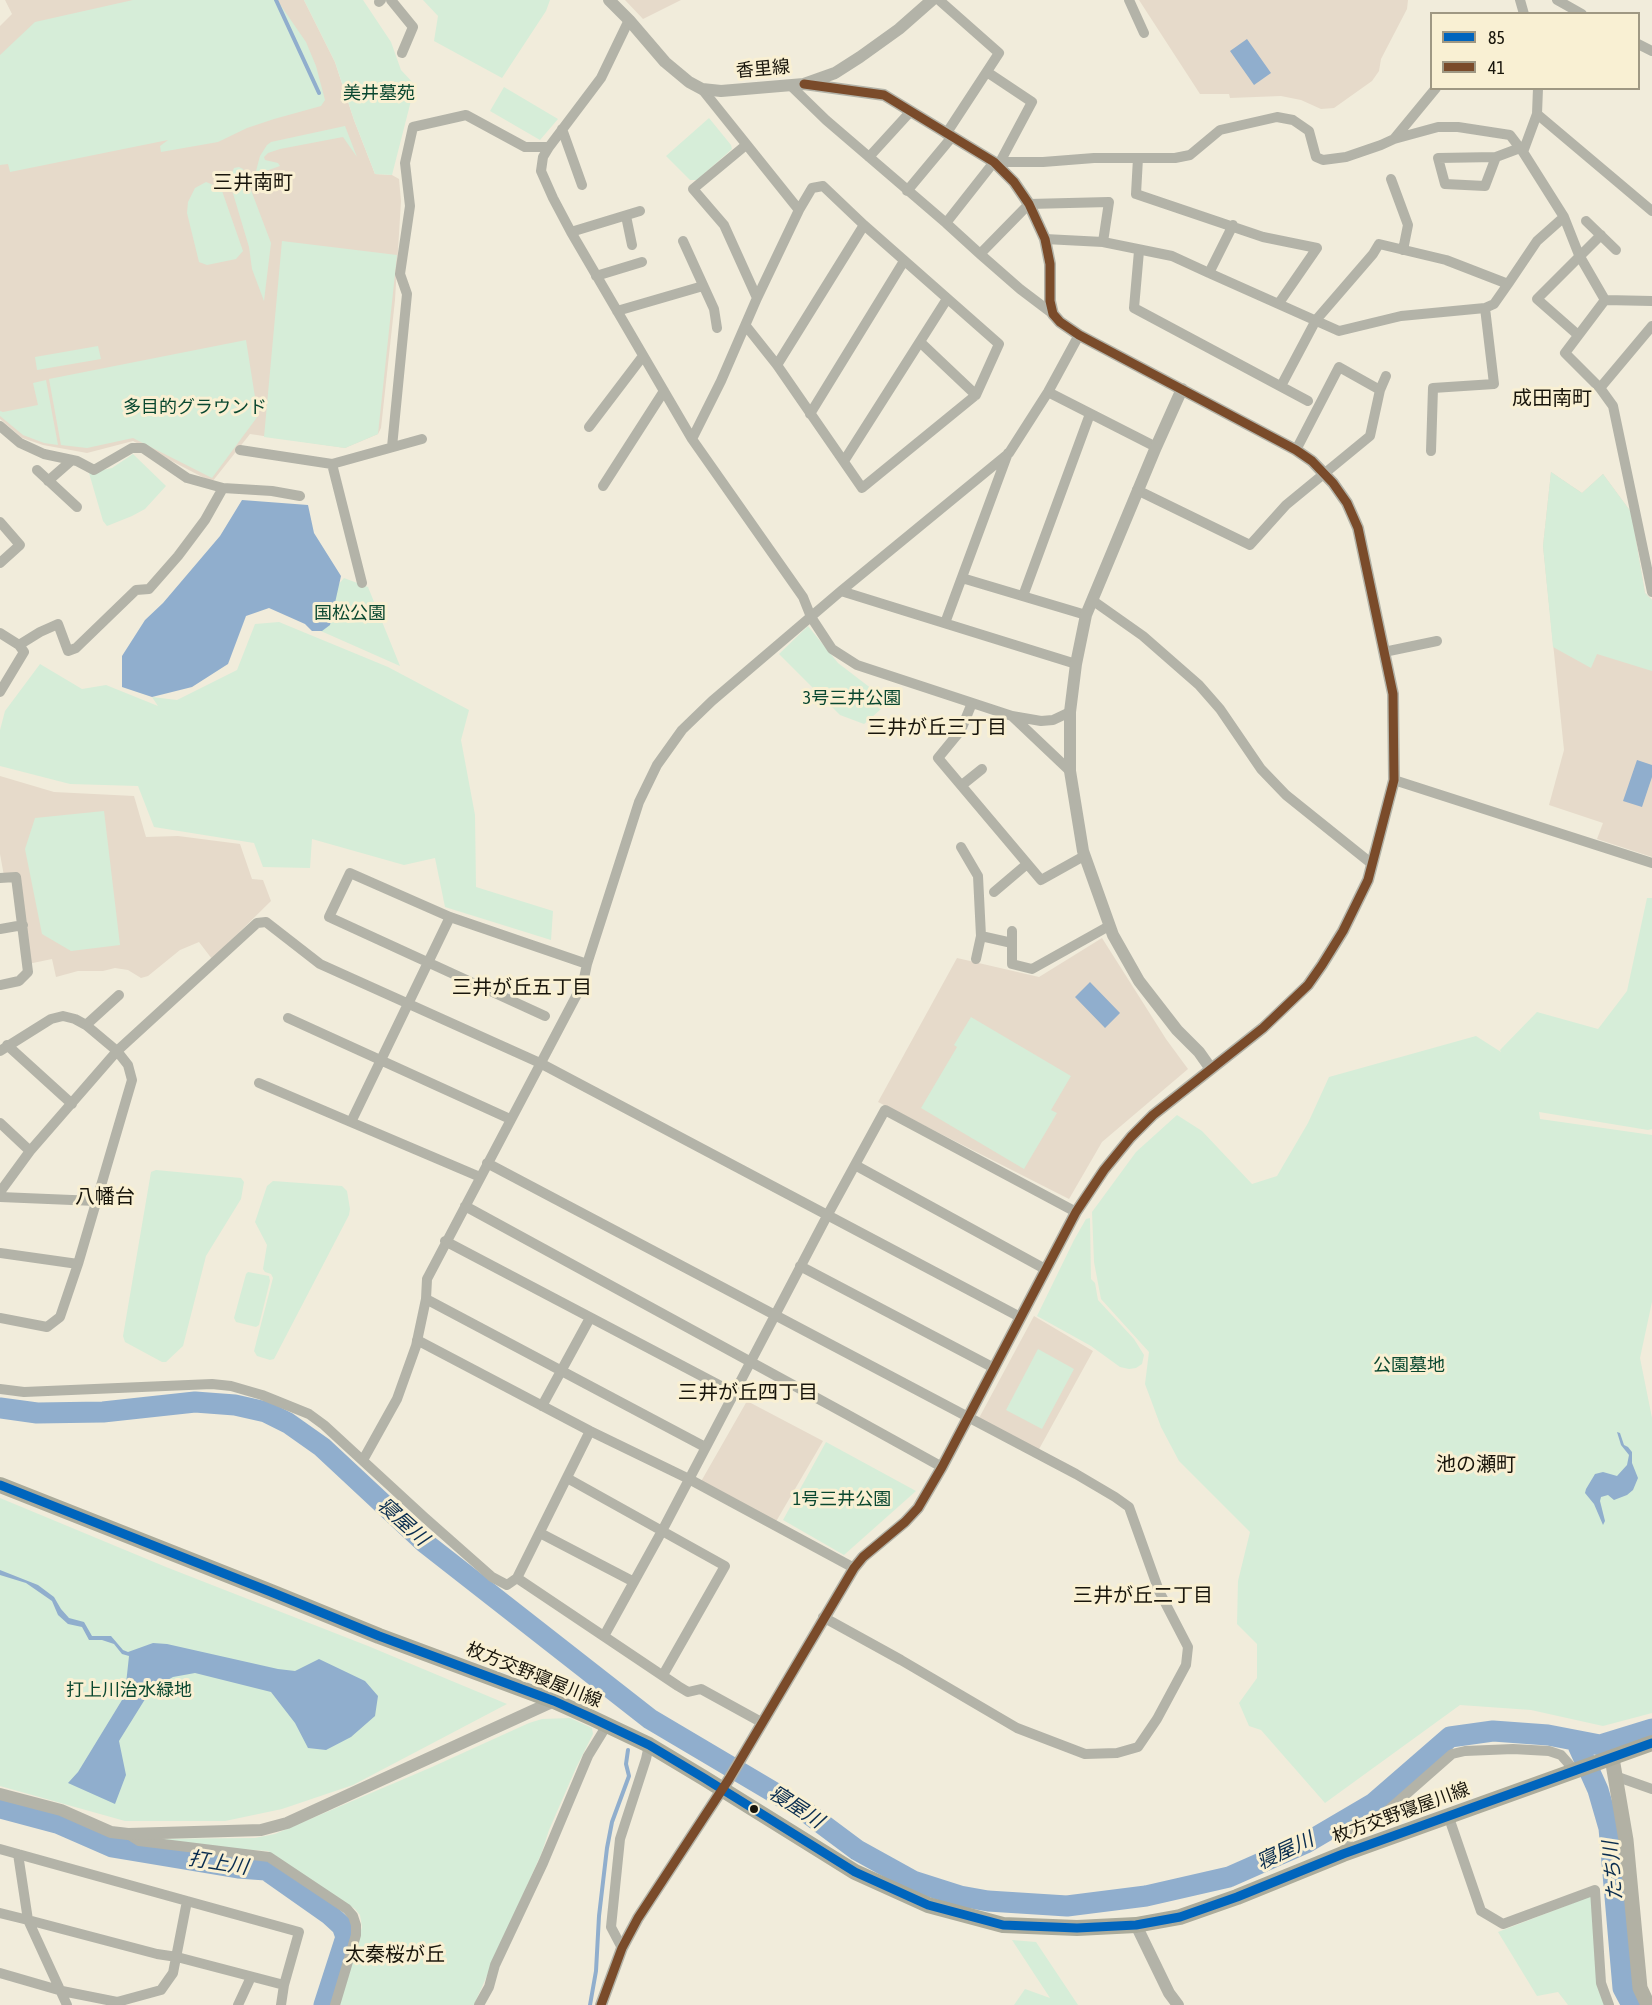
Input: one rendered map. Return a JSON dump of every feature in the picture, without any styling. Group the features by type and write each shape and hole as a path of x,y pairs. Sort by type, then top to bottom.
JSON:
{"main road":[{"name":"枚方交野寝屋川線","path":"0,1485 379,1636 554,1701 726,1783 855,1872 928,1905 1003,1925 1077,1928 1136,1925 1180,1917 1448,1815 1652,1743"},
{"path":"1606,1761 1615,1776 1626,1840 1640,1988 1648,2005"}],"street":[{"path":"391,0 413,27 408,49"},
{"path":"609,0 665,62 689,82 702,89 798,210"},
{"name":"香里線","path":"702,89 721,91 804,84 835,74 898,29 932,0"},
{"path":"907,191 949,136 999,53 939,0"},
{"path":"1129,0 1144,33"},
{"path":"1557,0 1578,12"},
{"path":"629,20 602,78 549,147 543,157 541,171 570,232 692,439 803,597 811,616 832,649 857,665 1012,716 1041,721 1053,720 1070,712"},
{"path":"946,224 997,162 1032,102 987,72"},
{"path":"804,84 884,95 949,136 997,162 1029,204 1045,238 1050,264 1050,301 1053,314"},
{"path":"601,2005 622,1948 638,1918 726,1783 854,1568 863,1557 905,1522 918,1508 942,1467 1076,1212 1104,1170 1153,1115 1263,1028 1308,985 1343,931 1368,880 1394,780 1393,694 1358,528 1347,503 1324,473 1296,450 1079,335 1060,322 1053,314 1020,290 826,120 790,85"},
{"path":"1394,139 1434,90"},
{"path":"1521,150 1537,114 1538,90"},
{"path":"869,157 911,111"},
{"path":"1537,114 1652,211"},
{"path":"392,447 406,294 400,274 410,206 405,163 413,127 466,115 525,147 549,147"},
{"path":"997,162 1043,162 1076,158 1175,158 1190,155 1220,130 1277,117 1293,120 1309,131 1316,157 1323,160 1346,157 1394,139 1438,127 1458,127 1510,135 1564,217 1579,255 1605,300"},
{"path":"562,129 582,185"},
{"path":"746,145 693,189 724,225 758,298"},
{"path":"1496,157 1485,186 1445,184 1438,158 1496,157 1521,150"},
{"path":"1138,158 1136,194 1263,237 1317,248 1279,303"},
{"path":"1391,179 1408,225 1403,250"},
{"path":"692,439 721,381 798,210 812,188 823,186 999,344 976,395 862,488 777,365 746,326"},
{"path":"980,254 1029,204 1108,202 1103,242"},
{"path":"570,232 640,212"},
{"path":"626,216 632,245"},
{"path":"1045,238 1103,242 1172,256 1339,331 1403,315 1485,308 1494,304 1538,241 1564,217"},
{"path":"1586,221 1616,250"},
{"path":"777,365 864,225"},
{"path":"1209,273 1233,225"},
{"path":"1578,335 1537,299 1601,235"},
{"path":"683,241 714,309 717,328"},
{"path":"1281,386 1316,320 1379,244 1446,260 1508,284"},
{"path":"1139,251 1134,308 1308,401"},
{"path":"810,414 904,261"},
{"path":"596,276 642,262"},
{"path":"617,311 703,286"},
{"path":"844,461 947,299"},
{"path":"1605,300 1652,301"},
{"path":"1605,300 1565,353 1600,388 1613,406 1649,558 1652,592"},
{"path":"1431,451 1433,388 1494,384 1485,308"},
{"path":"1600,388 1652,326"},
{"path":"945,623 1008,453 1048,392 1079,335"},
{"path":"920,342 976,395"},
{"path":"589,427 643,356"},
{"path":"1296,450 1339,367 1380,390"},
{"path":"1137,490 1250,545 1286,505 1370,436 1380,390 1386,376"},
{"path":"1182,389 1155,447 1086,615 1070,712 1070,771 1084,856 1109,926 1139,981 1211,1069"},
{"path":"603,486 663,391"},
{"path":"1048,392 1155,447"},
{"path":"1023,596 1090,414"},
{"path":"0,426 20,442 45,454 72,460 94,470 132,448 143,448 187,478 224,488 300,495"},
{"path":"240,450 332,464 422,439"},
{"path":"363,1460 397,1399 417,1340 426,1299 427,1279 583,983 639,802 657,765 682,730 697,716 811,616 1008,453"},
{"path":"48,481 72,460"},
{"path":"332,464 362,583"},
{"path":"37,470 77,507"},
{"path":"19,645 58,624 68,651 76,648 136,590 149,589 205,520 224,488"},
{"path":"0,522 20,545 0,563"},
{"path":"962,578 1086,615"},
{"path":"841,591 1077,664"},
{"path":"1092,600 1143,636 1198,686 1220,709 1261,769 1286,795 1372,864"},
{"path":"0,692 24,652 19,645 1,635"},
{"path":"1384,652 1437,641"},
{"path":"972,703 961,730 938,758 1041,880 1084,856"},
{"path":"1012,716 1070,771"},
{"path":"962,785 982,769"},
{"path":"1394,780 1652,863"},
{"path":"961,847 978,876 981,936 976,959"},
{"path":"994,892 1027,864"},
{"path":"545,1016 328,917 350,873 450,917 587,964"},
{"path":"0,878 16,877 28,972 19,981 0,985"},
{"path":"351,1122 450,917"},
{"path":"0,1192 30,1151 117,1051 257,923 266,922 320,964 540,1063 1020,1317"},
{"path":"0,929 22,925"},
{"path":"1012,931 1012,964 1032,969 1109,926"},
{"path":"981,936 1012,944"},
{"path":"86,1025 119,995"},
{"path":"0,1318 47,1327 60,1317 78,1264 132,1080 128,1065 117,1051 86,1025 63,1016 51,1019 4,1048 72,1104"},
{"path":"288,1018 510,1119"},
{"path":"259,1083 480,1177"},
{"path":"604,1636 885,1110 1076,1212"},
{"path":"0,1123 30,1151"},
{"path":"488,1163 1076,1474 1129,1507 1160,1591 1188,1647 1186,1665 1157,1719 1138,1747 1117,1754 1085,1754 1017,1728 823,1617"},
{"path":"855,1166 1045,1269"},
{"path":"0,1197 96,1201"},
{"path":"465,1206 942,1467"},
{"path":"445,1241 734,1393"},
{"path":"0,1253 78,1264"},
{"path":"801,1266 994,1368"},
{"path":"426,1299 705,1447"},
{"path":"542,1406 590,1318"},
{"path":"417,1340 590,1431 689,1479 854,1568"},
{"path":"0,1389 24,1392 212,1384 231,1386 262,1395 309,1414 324,1425 492,1577 507,1585 517,1578 590,1431"},
{"path":"567,1478 725,1566 663,1675"},
{"path":"540,1533 634,1582"},
{"path":"517,1578 688,1692 701,1689 761,1722"},
{"path":"0,1794 61,1810 111,1832 128,1834 261,1830 287,1823 554,1701"},
{"path":"479,2005 588,1756 607,1725"},
{"path":"622,1948 611,1927 620,1839 649,1745"},
{"path":"1343,1854 1349,1838 1386,1812 1452,1754 1465,1750 1550,1751 1561,1755 1577,1771"},
{"path":"1615,1776 1652,1788"},
{"path":"1448,1815 1481,1911 1503,1924 1595,1890 1600,1983 1609,2005"},
{"path":"128,1834 139,1841 268,1857 347,1909 353,1916 356,1935 335,2005"},
{"path":"0,1850 299,1932 284,1985 281,2005"},
{"path":"18,1854 28,1920 67,2005"},
{"path":"0,1973 62,1991 117,2002 161,1990 173,1973 187,1901"},
{"path":"0,1913 284,1985"},
{"path":"1136,1925 1169,1993 1178,2005"},
{"path":"238,2005 251,1977"}],"shaded area":[{"path":"5,0 304,0 335,62 375,174 392,175 399,179 401,201 395,300 381,428 378,434 345,448 250,434 212,482 133,441 87,453 43,445 22,438 0,419 0,26 12,14"},
{"path":"625,0 681,0 643,19"},
{"path":"1139,0 1408,0 1407,9 1381,59 1379,71 1372,81 1334,108 1321,109 1301,100 1281,96 1230,98 1229,94 1200,94"},
{"path":"1551,472 1582,493 1603,474 1631,512 1645,593 1652,600 1652,857 1597,839 1603,823 1549,805 1564,750 1543,546"},
{"path":"0,776 54,792 134,796 146,837 178,836 240,844 252,879 263,880 271,901 212,959 199,942 180,950 148,976 141,978 128,970 115,968 103,971 78,971 56,977 52,959 28,964 20,876 4,876 0,854"},
{"path":"1102,938 1166,1039 1188,1069 1102,1142 1069,1199 878,1102 957,958 1039,977"},
{"path":"1034,1316 1093,1351 1038,1451 979,1418"},
{"path":"747,1401 823,1441 774,1525 699,1485"}],"green space":[{"path":"133,0 275,0 318,94 319,91 277,0 306,42 316,66 325,100 321,106 247,128 218,142 161,152 160,146 168,140 10,172 8,164 0,165 0,55 35,22"},
{"name":"美井墓苑","path":"304,0 363,0 391,42 401,70 415,85 392,175 375,174 335,62"},
{"path":"423,0 550,0 546,11 502,78 434,41 438,16"},
{"path":"504,87 558,119 540,140 490,111"},
{"path":"709,118 732,149 697,180 690,180 666,156"},
{"path":"345,126 357,157 343,137 268,153 264,157 265,160 278,163 280,166 263,172 256,171 260,156 271,142"},
{"path":"234,168 243,169 271,243 264,301 252,269 249,247 229,180"},
{"path":"206,182 221,188 243,251 236,259 207,265 199,262 187,213 188,202 195,188"},
{"path":"282,241 397,255 378,434 345,448 264,437"},
{"name":"多目的グラウンド","path":"246,340 258,416 212,478 133,438 87,448 61,445 49,379"},
{"path":"98,346 101,359 37,370 35,357"},
{"path":"46,380 58,445 44,443 23,435 0,416 0,411 38,405 33,383"},
{"path":"133,454 166,486 145,509 107,526 103,521 89,473 112,468"},
{"path":"1551,472 1582,493 1603,474 1631,512 1645,593 1652,600 1652,671 1597,654 1591,668 1553,647 1543,546"},
{"name":"国松公園","path":"344,578 368,587 400,666 305,624"},
{"path":"279,622 388,667 469,710 461,740 475,815 476,887 553,911 551,940 445,907 435,858 404,865 312,839 310,868 263,867 254,843 154,827 138,786 70,784 0,766 0,730 5,711 40,664 82,689 106,685 158,706 152,697 177,700 237,670 255,624"},
{"name":"3号三井公園","path":"808,626 838,663 889,702 864,724 840,715 779,654"},
{"path":"104,811 120,945 71,951 42,934 25,849 35,818"},
{"name":"公園墓地","path":"1647,898 1652,898 1652,1129 1539,1112 1540,1119 1652,1135 1652,1302 1640,1358 1652,1418 1652,1713 1603,1726 1531,1710 1460,1705 1325,1803 1261,1730 1249,1726 1239,1703 1257,1678 1257,1644 1237,1624 1238,1581 1250,1532 1179,1461 1161,1427 1145,1384 1149,1352 1101,1299 1094,1262 1092,1212 1136,1152 1177,1115 1202,1131 1252,1184 1277,1176 1308,1123 1329,1077 1476,1036 1501,1052 1500,1050 1537,1012 1598,1029 1627,991"},
{"path":"971,1017 1071,1076 1051,1110 1057,1113 1024,1169 921,1108 957,1047 954,1045"},
{"path":"156,1170 241,1178 244,1182 241,1199 206,1256 183,1346 166,1362 125,1342 123,1336 151,1172"},
{"path":"273,1181 342,1186 347,1191 350,1209 349,1215 274,1359 270,1360 257,1356 254,1351 273,1278 263,1269 267,1245 255,1222 267,1186"},
{"path":"1090,1218 1091,1279 1095,1283 1098,1300 1134,1339 1144,1355 1142,1364 1136,1368 1120,1367 1091,1346 1037,1316 1074,1240 1086,1219"},
{"path":"248,1272 269,1276 270,1281 259,1325 256,1327 236,1322 234,1318"},
{"path":"1038,1349 1074,1369 1042,1429 1006,1410"},
{"name":"1号三井公園","path":"826,1442 916,1491 844,1555 783,1520"},
{"name":"打上川治水緑地","path":"0,1498 507,1704 353,1785 282,1809 225,1821 125,1821 0,1786"},
{"path":"570,1718 592,1728 593,1734 576,1768 542,1852 474,2005 339,2005 362,1927 360,1915 355,1909 268,1851 178,1845 143,1839 255,1838 275,1834 529,1723 542,1719"},
{"path":"1591,1896 1606,2005 1568,2005 1558,1992 1537,1996 1498,1932"},
{"path":"1012,1940 1036,1942 1078,2005 1014,2005 1025,1989 1050,1998"}],"water":[{"path":"1247,39 1271,73 1254,85 1230,51"},
{"path":"242,500 308,505 314,533 341,576 330,625 322,631 312,631 305,624 269,608 246,616 228,664 192,687 152,697 122,687 122,656 145,620 163,603 220,536"},
{"path":"1637,760 1652,765 1652,777 1642,807 1623,801"},
{"path":"1090,982 1120,1013 1105,1028 1075,997"},
{"path":"1617,1432 1620,1433 1624,1445 1632,1452 1632,1463 1638,1478 1633,1490 1627,1495 1614,1500 1608,1495 1601,1497 1605,1521 1603,1525 1594,1504 1585,1493 1595,1474 1603,1472 1617,1476 1627,1465 1629,1455 1621,1445"},
{"path":"0,1570 38,1585 54,1597 69,1618 84,1622 92,1636 111,1636 123,1650 128,1652 153,1643 167,1644 295,1671 319,1659 365,1681 378,1696 375,1716 351,1737 326,1750 308,1748 295,1723 271,1692 195,1673 173,1677 155,1687 147,1696 119,1741 126,1775 115,1804 68,1783 78,1772 122,1700 129,1656 122,1654 114,1644 102,1640 89,1640 82,1627 68,1624 58,1615 52,1601 26,1583 0,1575"}],"waterway":[{"path":"276,0 319,93"},
{"name":"寝屋川","path":"0,1408 37,1413 103,1412 195,1402 235,1405 266,1412 288,1423 322,1447 425,1543 650,1719 802,1809 857,1850 913,1881 960,1896 988,1901 1067,1906 1146,1896 1229,1877 1306,1843 1374,1803 1450,1737 1493,1731 1548,1735 1600,1745 1652,1729"},
{"name":"たち川","path":"1576,1741 1598,1790 1609,1828 1623,1988 1632,2005"},
{"path":"590,2005 596,1971 599,1916 607,1848 612,1822 629,1776 626,1764 628,1750"},
{"name":"打上川","path":"0,1808 57,1823 112,1847 238,1868 266,1870 342,1926 346,1937 324,2005"}],"transit line":[{"name":"41","path":"601,2005 622,1948 638,1918 729,1779 854,1568 863,1557 905,1522 918,1508 942,1467 1076,1212 1104,1170 1153,1115 1263,1028 1308,985 1322,965 1343,931 1368,880 1394,780 1393,694 1358,528 1347,503 1333,483 1312,461 1296,450 1079,335 1060,322 1053,314 1050,301 1050,264 1045,239 1029,204 1014,182 994,162 884,95 804,84"},
{"name":"85","path":"0,1485 379,1636 554,1701 649,1745 855,1872 928,1905 1003,1925 1077,1928 1136,1925 1180,1917 1237,1897 1343,1854 1652,1743"}],"district":[{"name":"三井南町","path":"253,183"},
{"name":"成田南町","path":"1552,399"},
{"name":"三井が丘三丁目","path":"937,728"},
{"name":"三井が丘五丁目","path":"522,988"},
{"name":"八幡台","path":"105,1197"},
{"name":"三井が丘四丁目","path":"748,1393"},
{"name":"池の瀬町","path":"1476,1465"},
{"name":"三井が丘二丁目","path":"1143,1596"},
{"name":"太秦桜が丘","path":"395,1955"}]}
